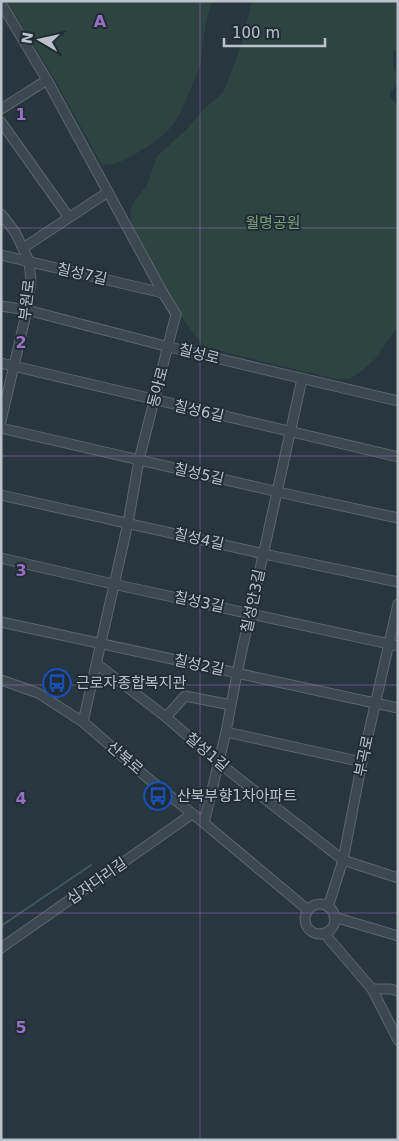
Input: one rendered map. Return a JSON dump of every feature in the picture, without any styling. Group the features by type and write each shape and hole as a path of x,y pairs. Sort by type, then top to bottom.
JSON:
{"street":[{"name":"동아로","path":"1,3 47,80 176,314 140,460 83,722"},
{"path":"1,109 47,80"},
{"path":"1,122 68,216"},
{"path":"23,248 68,216 108,192"},
{"name":"부원로","path":"1,214 15,232 30,261 31,281 27,310 1,421"},
{"name":"칠성7길","path":"1,255 163,293"},
{"name":"칠성로","path":"1,306 27,310 169,347 398,401"},
{"name":"칠성6길","path":"1,364 398,457"},
{"name":"칠성안3길","path":"204,822 220,763 237,674 302,379"},
{"name":"칠성5길","path":"1,428 398,518"},
{"name":"칠성4길","path":"1,495 398,582"},
{"name":"칠성3길","path":"1,558 393,645"},
{"name":"부곡로","path":"328,907 343,860 375,703 393,645 398,604"},
{"name":"칠성2길","path":"1,622 398,708"},
{"name":"칠성1길","path":"97,664 343,860 398,878"},
{"name":"산북로","path":"1,680 38,692 83,722 150,780 204,822 308,910"},
{"path":"166,718 185,696 231,705"},
{"path":"226,732 362,762"},
{"name":"십자다리길","path":"1,948 192,814"},
{"path":"319,904 328,907 332,910 334,917 334,925 331,929 318,934 309,930 305,921 308,910 319,904"},
{"path":"334,917 398,936"},
{"path":"324,933 372,990 398,1040"},
{"path":"372,990 390,989 398,991"}],"green space":[{"path":"7,1 212,1 196,78 182,110 167,132 152,144 128,158 103,165 58,85"},
{"name":"월명공원","path":"252,1 398,1 398,50 393,51 393,66 398,73 398,84 390,93 390,97 398,106 398,326 376,358 349,379 336,379 208,348 201,343 185,322 132,229 130,213 133,203 147,185 157,156 185,131 206,107 223,93 241,46"}],"waterway":[{"path":"1,926 91,865"}],"place":[{"name":"근로자종합복지관","path":"57,683"},
{"name":"산북부향1차아파트","path":"158,796"}]}
